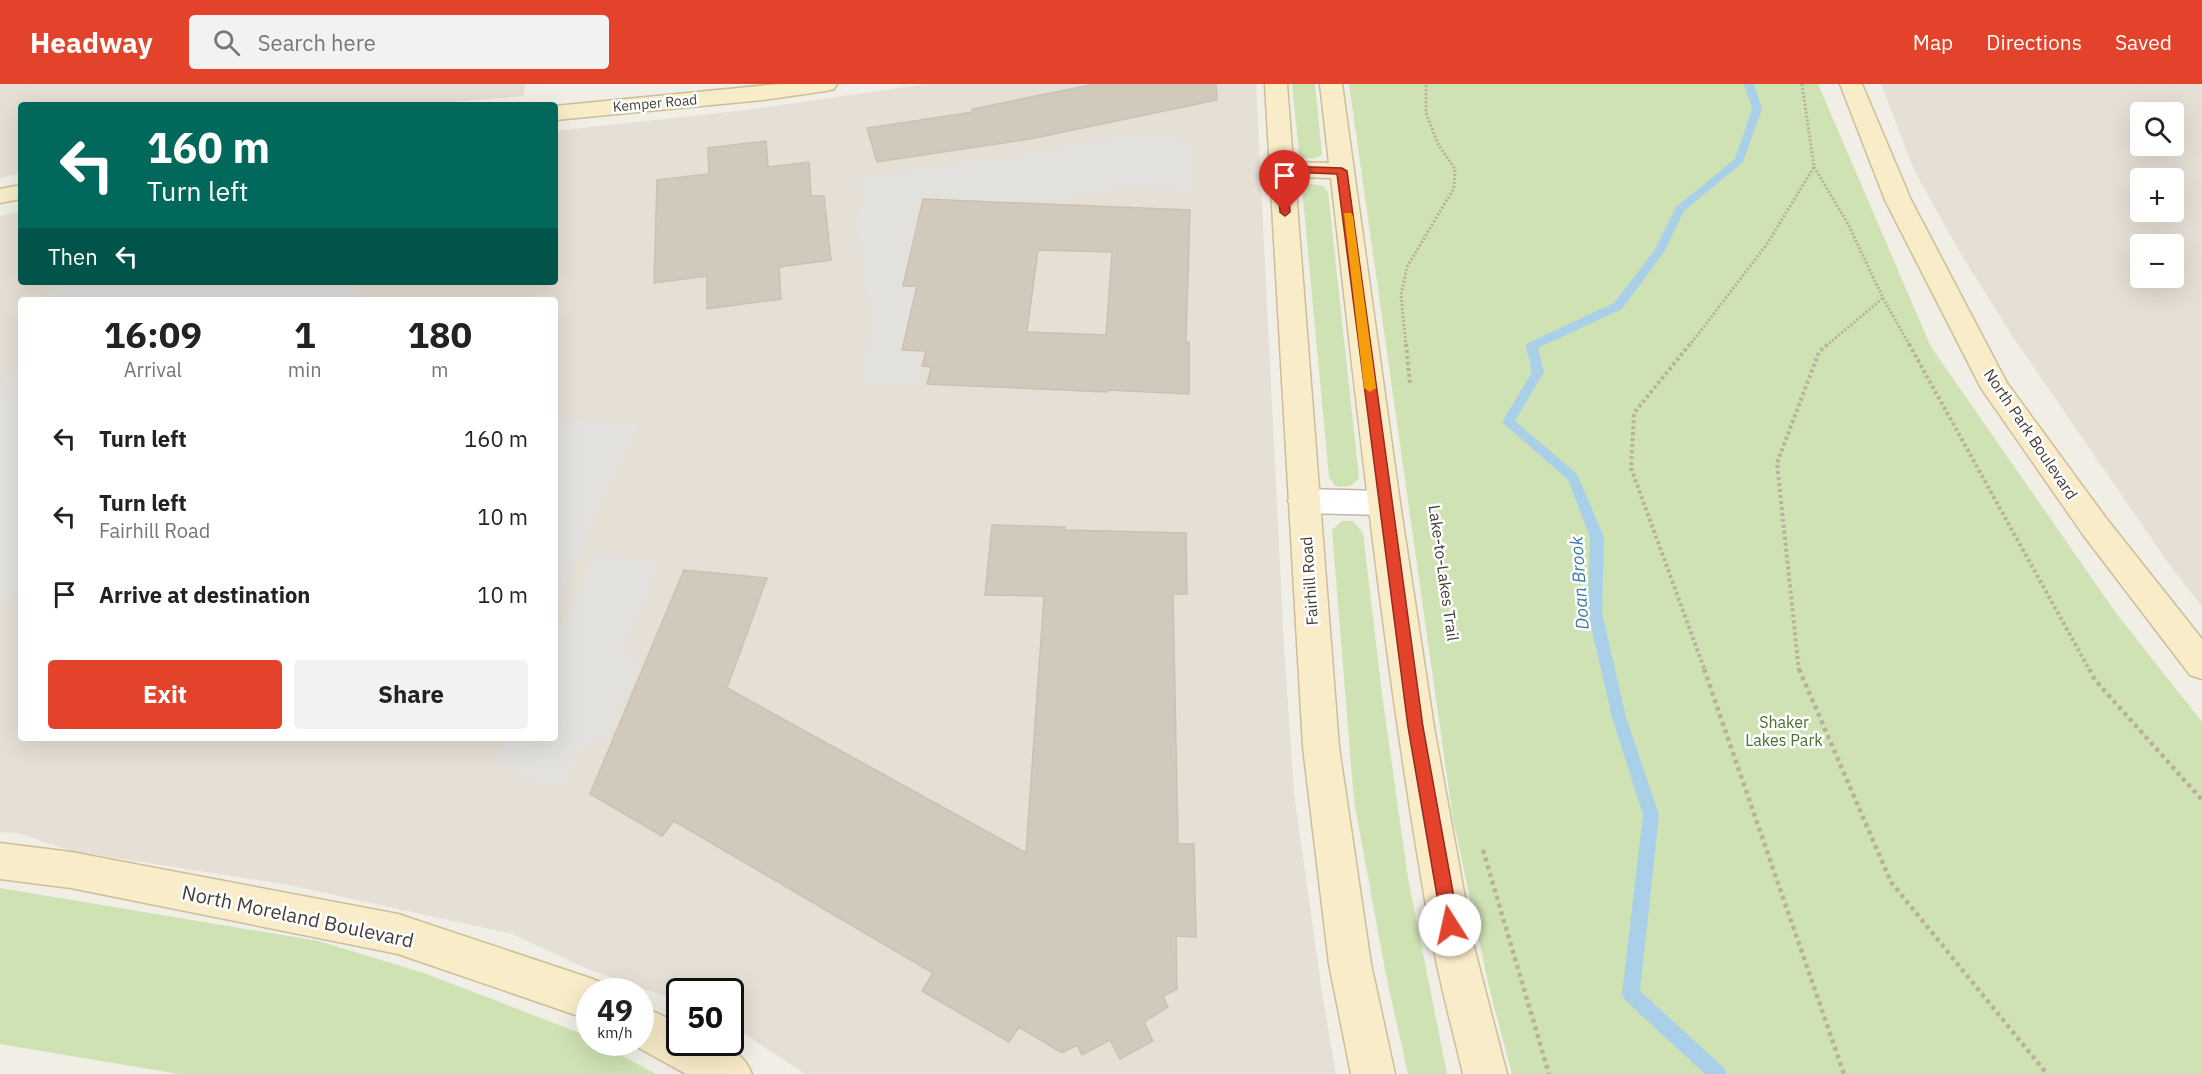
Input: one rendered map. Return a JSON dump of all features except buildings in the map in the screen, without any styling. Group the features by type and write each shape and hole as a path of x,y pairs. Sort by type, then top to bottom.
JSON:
{"main road":[{"name":"Kemper Road","path":"558,113 763,93 826,84"},
{"name":"Fairhill Road","path":"1276,84 1321,747 1350,964 1372,1074"},
{"path":"1331,84 1384,503 1416,727 1454,947 1485,1074"},
{"name":"North Park Boulevard","path":"1851,84 1898,200 1995,388 2096,527 2202,665"},
{"path":"1282,169 1342,171"},
{"path":"0,196 18,193"},
{"name":"North Moreland Boulevard","path":"0,861 72,870 398,934 576,994"},
{"path":"654,1033 730,1074"}],"street":[{"path":"1304,501 1384,503"}],"path":[{"path":"1410,387 1401,295 1405,276 1407,267 1454,188 1455,169 1438,144 1426,113 1426,84"},
{"path":"1802,84 1814,167 1847,222 1883,298 2095,680 2202,800"},
{"path":"1814,167 1767,244 1720,308 1634,413 1631,468 1726,730 1844,1074"},
{"path":"1883,298 1819,352 1777,463 1799,671 1891,882 2047,1074"},
{"path":"1480,842 1549,1074"}],"shaded area":[{"path":"0,84 525,84 523,96 454,102 18,102 18,174 0,178"},
{"path":"927,84 1256,84 1284,647 1294,794 1336,1074 805,1074 744,1034 744,978 666,978 666,996 654,992 654,978 614,978 588,969 512,934 289,885 71,851 18,833 0,832 0,216 18,212 18,285 558,285 558,131 747,110"},
{"path":"1881,84 2202,84 2202,606 2173,570 2013,337 1959,251 1914,170"},
{"path":"1116,137 1191,139 1193,190 1123,188 1049,202 977,201 962,203 933,351 922,351 920,383 860,383 871,327 856,221 862,197 858,178 971,161 1013,159 1012,156"},
{"path":"52,286 359,286 353,297 50,297"},
{"path":"18,368 18,588 0,609 0,402 6,371"},
{"path":"558,417 640,423 558,600"},
{"path":"594,555 661,561 624,649 632,660 641,661 609,738 599,738 584,748 565,784 529,781 515,768 494,763 505,741 558,741 558,630"}],"green space":[{"path":"1292,84 1315,84 1322,155 1316,158 1310,159 1299,154"},
{"name":"Shaker Lakes Park","path":"1349,84 1818,84 1931,347 2116,613 2202,722 2202,1074 1512,1074 1489,987 1453,819"},
{"path":"1307,183 1323,186 1328,192 1359,478 1346,487 1335,486 1329,477 1302,188"},
{"path":"1342,521 1353,521 1363,533 1382,694 1408,878 1447,1074 1408,1074 1386,975 1354,801 1332,530"},
{"path":"0,888 318,941 424,973 576,1032 576,1056 622,1056 656,1074 179,1074 0,1044"}],"waterway":[{"name":"Doan Brook","path":"1718,1074 1631,994 1651,815 1619,717 1595,613 1597,537 1573,477 1508,422 1538,372 1532,346 1618,306 1659,252 1680,209 1740,160 1757,109 1749,84"}],"slow traffic":[{"path":"1348,216 1370,388"}],"route":[{"path":"1285,212 1282,169 1342,171 1384,503 1416,727 1450,925"}]}
